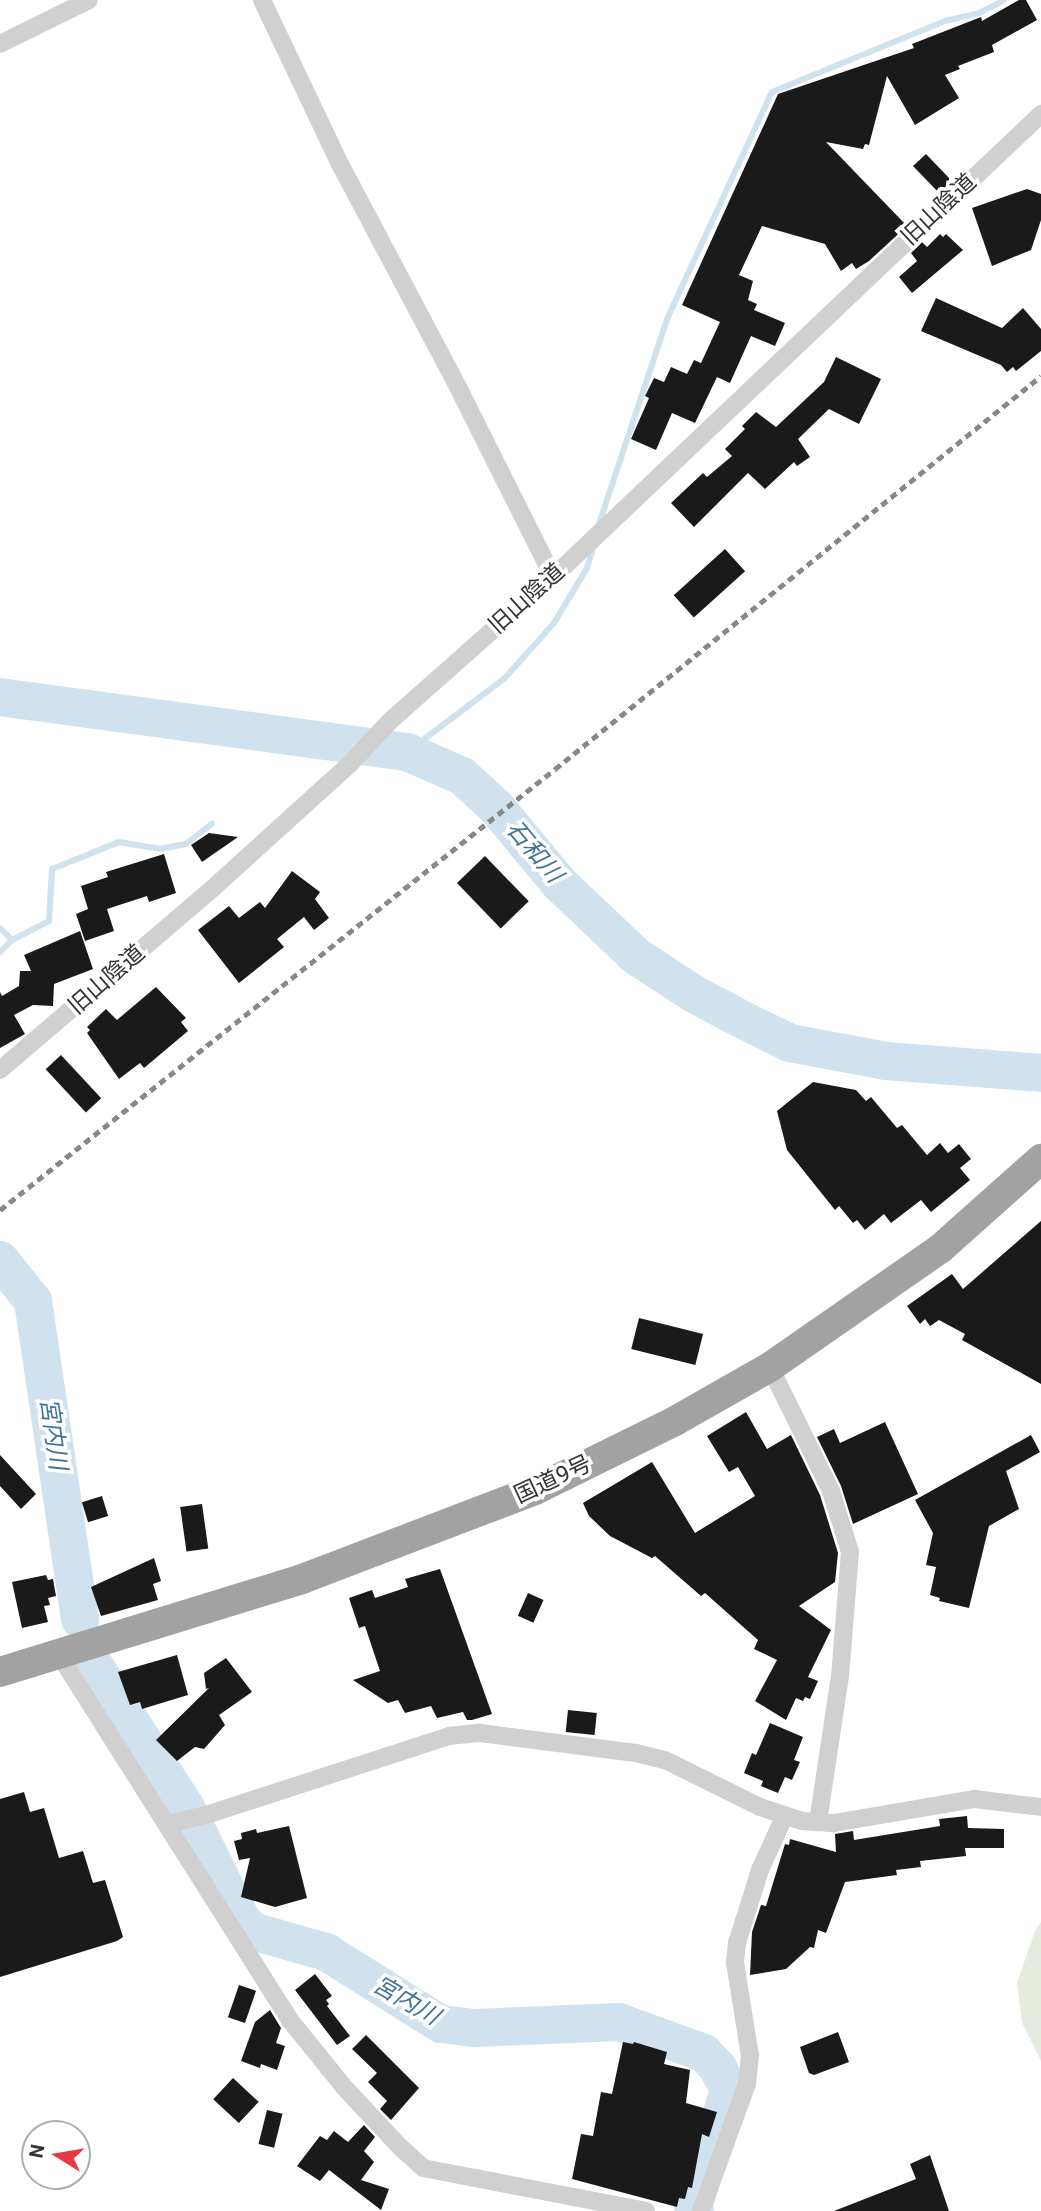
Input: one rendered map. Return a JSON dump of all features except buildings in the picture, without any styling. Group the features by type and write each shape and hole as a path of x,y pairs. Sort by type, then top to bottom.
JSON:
{"highway":[{"name":"国道9号","path":"0,1672 302,1579 511,1500 675,1421 770,1367 941,1248 1041,1159"}],"street":[{"path":"0,44 89,0"},
{"path":"262,0 340,164 459,389 553,577"},
{"name":"旧山陰道","path":"0,1070 212,889 350,764 390,721 553,577 1041,114"},
{"path":"770,1367 831,1491 850,1552 840,1676 818,1822"},
{"path":"58,1653 289,2019 344,2087 423,2168 646,2211"},
{"path":"167,1824 203,1816 449,1736 480,1733 636,1752 665,1760 783,1817 818,1822 834,1824 974,1799 1041,1807"},
{"path":"701,2211 747,2084 750,2056 735,1962 737,1943 760,1870 783,1817"}],"shaded area":[{"path":"1041,1922 1041,2061 1022,2023 1017,1983 1035,1931"}],"waterway":[{"path":"598,527 667,319 772,92 945,21 979,13 1004,0"},
{"path":"407,752 504,679 554,623 587,568 594,545"},
{"name":"石和川","path":"0,697 407,752 462,776 496,807 559,883 636,956 694,994 743,1020 790,1043 886,1061 1041,1073"},
{"path":"0,952 12,940 49,921 52,869 119,842 160,849 186,844 212,824"},
{"path":"0,928 12,940"},
{"name":"宮内川","path":"0,1260 33,1301 80,1620"},
{"name":"宮内川","path":"94,1665 186,1808 242,1920 252,1931 326,1952 441,2024 475,2028 619,2022 704,2053 718,2068 729,2090 693,2206 695,2211"}],"railway":[{"path":"0,1210 555,769 1041,376"}]}
